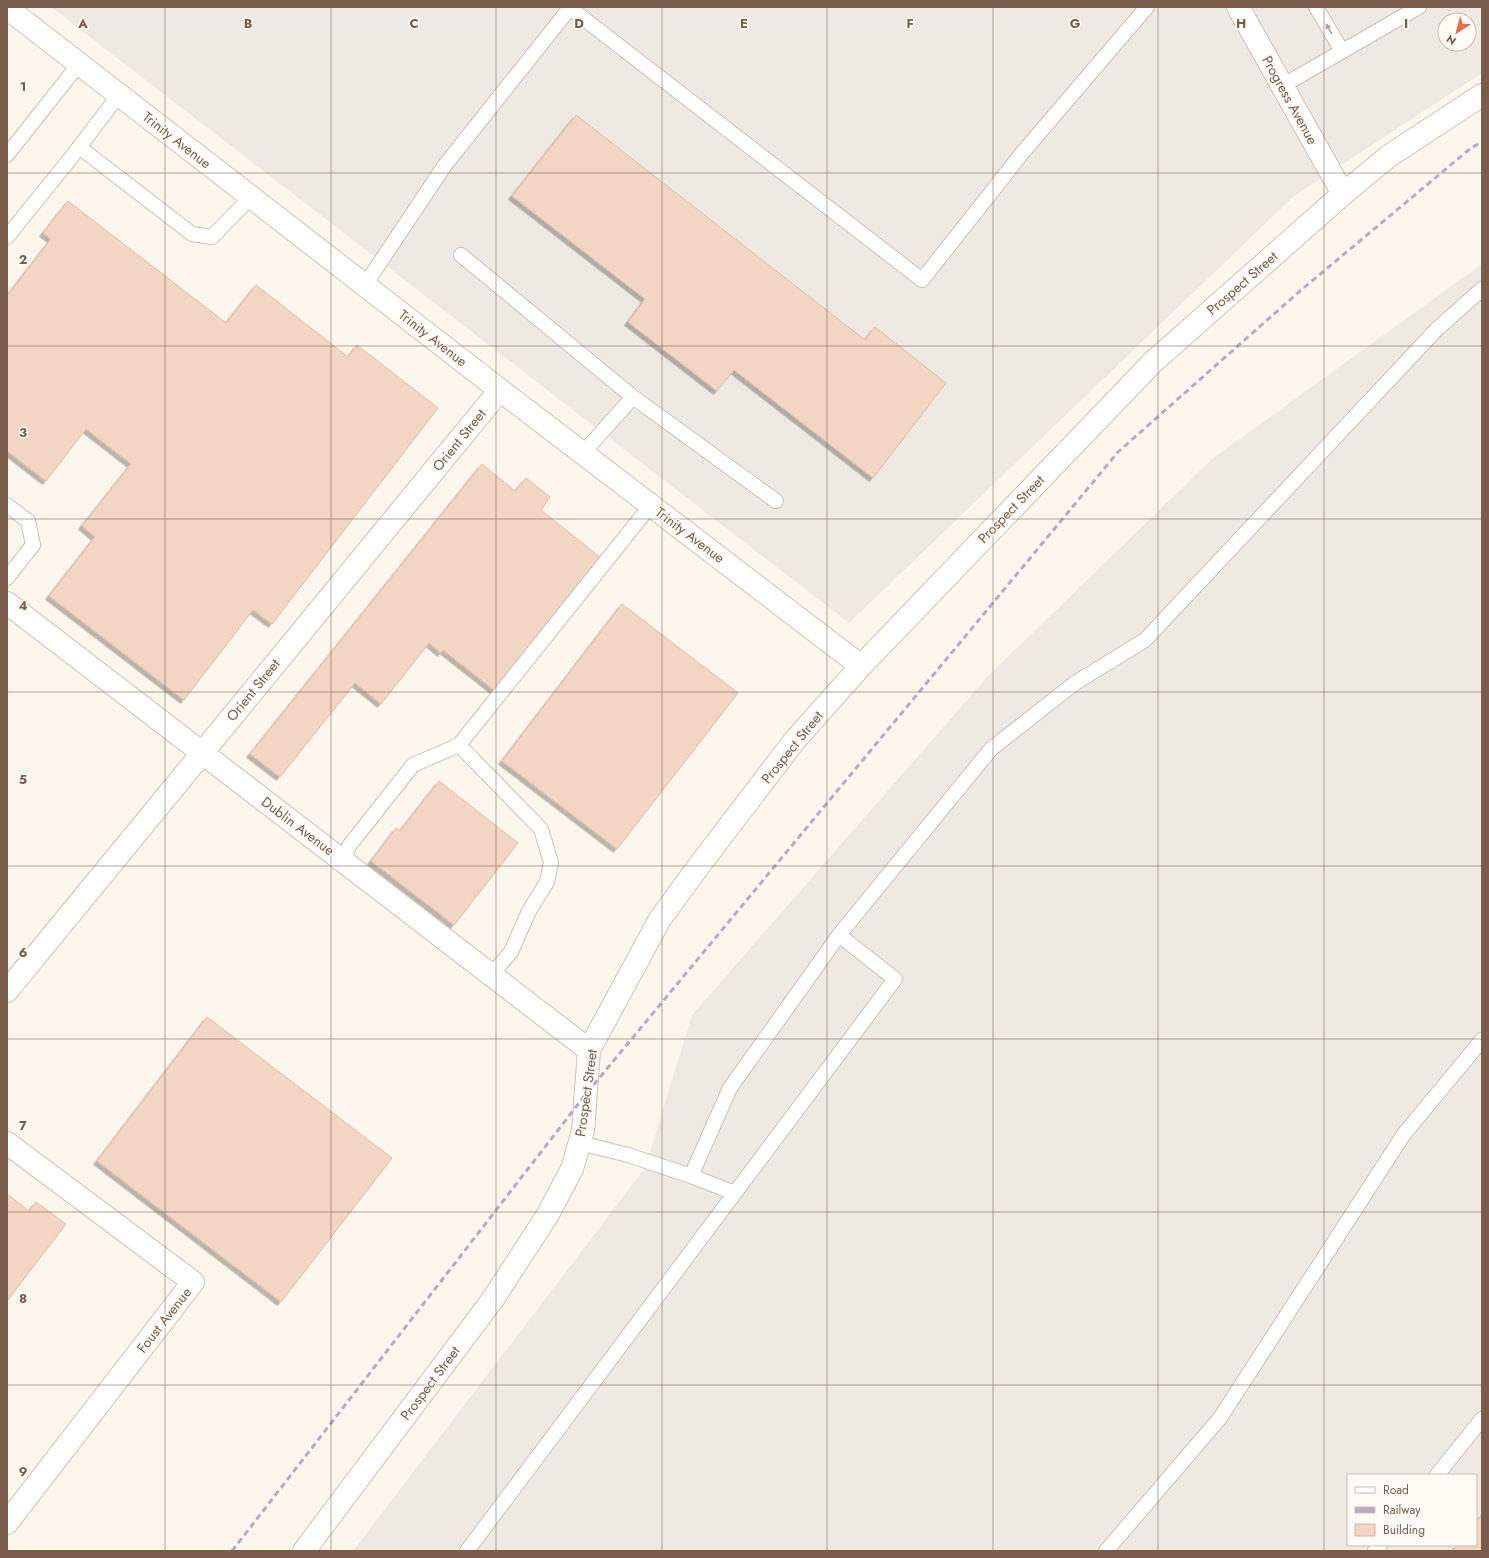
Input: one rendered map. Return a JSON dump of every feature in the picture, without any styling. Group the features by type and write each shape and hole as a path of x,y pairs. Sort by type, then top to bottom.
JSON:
{"street":[{"name":"Progress Avenue","path":"1238,7 1343,194"},
{"name":"Trinity Avenue","path":"7,8 500,390 861,666"},
{"name":"Prospect Street","path":"304,1551 493,1299 547,1216 572,1169 580,1143 583,1131 589,1050 660,919 795,740 861,666 1153,362 1343,194 1389,156 1482,95"},
{"name":"Orient Street","path":"7,991 500,390"},
{"name":"Dublin Avenue","path":"7,603 589,1050"},
{"name":"Foust Avenue","path":"7,1143 193,1282 7,1523"}],"lane":[{"path":"365,285 445,165 570,8 922,280 1023,152 1147,7"},
{"path":"1316,7 1342,51"},
{"path":"1282,86 1420,7"},
{"path":"7,155 78,64"},
{"path":"7,237 119,95"},
{"path":"79,147 192,234 212,237 251,197"},
{"path":"461,255 633,397 776,501"},
{"path":"691,1176 730,1088 839,935 991,749 1075,683 1145,640 1437,329 1482,289"},
{"path":"583,453 633,397"},
{"path":"7,505 28,521 33,546 7,578"},
{"path":"342,860 349,846 413,765 459,745 651,505"},
{"path":"459,745 541,829 552,863 547,882 530,911 511,952 491,975"},
{"path":"467,1551 895,979 839,935"},
{"path":"1106,1551 1220,1418 1404,1134 1482,1040"},
{"path":"580,1143 628,1155 691,1176 735,1193"},
{"path":"1438,1474 1482,1419"}],"shaded area":[{"path":"51,7 1482,7 1482,73 1294,196 849,623"},
{"path":"1482,264 1482,1551 353,1551 645,1168 692,1015 988,676 1212,459"}],"building":[{"path":"576,115 865,340 875,327 946,383 873,478 734,370 717,391 628,322 645,299 512,196"},
{"path":"68,201 226,323 256,285 348,357 357,345 438,408 272,624 253,610 184,700 49,596 95,537 82,526 131,464 86,429 46,481 7,451 7,296 51,239 43,233"},
{"path":"482,464 515,491 526,478 550,497 541,510 601,558 495,691 443,650 441,653 429,643 381,704 355,683 280,777 250,754"},
{"path":"622,604 738,693 617,849 502,761"},
{"path":"439,781 518,843 454,925 371,861 396,828 400,831"},
{"path":"207,1017 392,1158 281,1302 97,1161"},
{"path":"7,1194 29,1211 36,1202 66,1224 7,1301"},
{"path":"1482,1514 1482,1551 1453,1551 1456,1546 1477,1546 1477,1521"}],"railway":[{"path":"232,1551 586,1094 1118,452 1300,291 1471,148 1482,142"}]}
